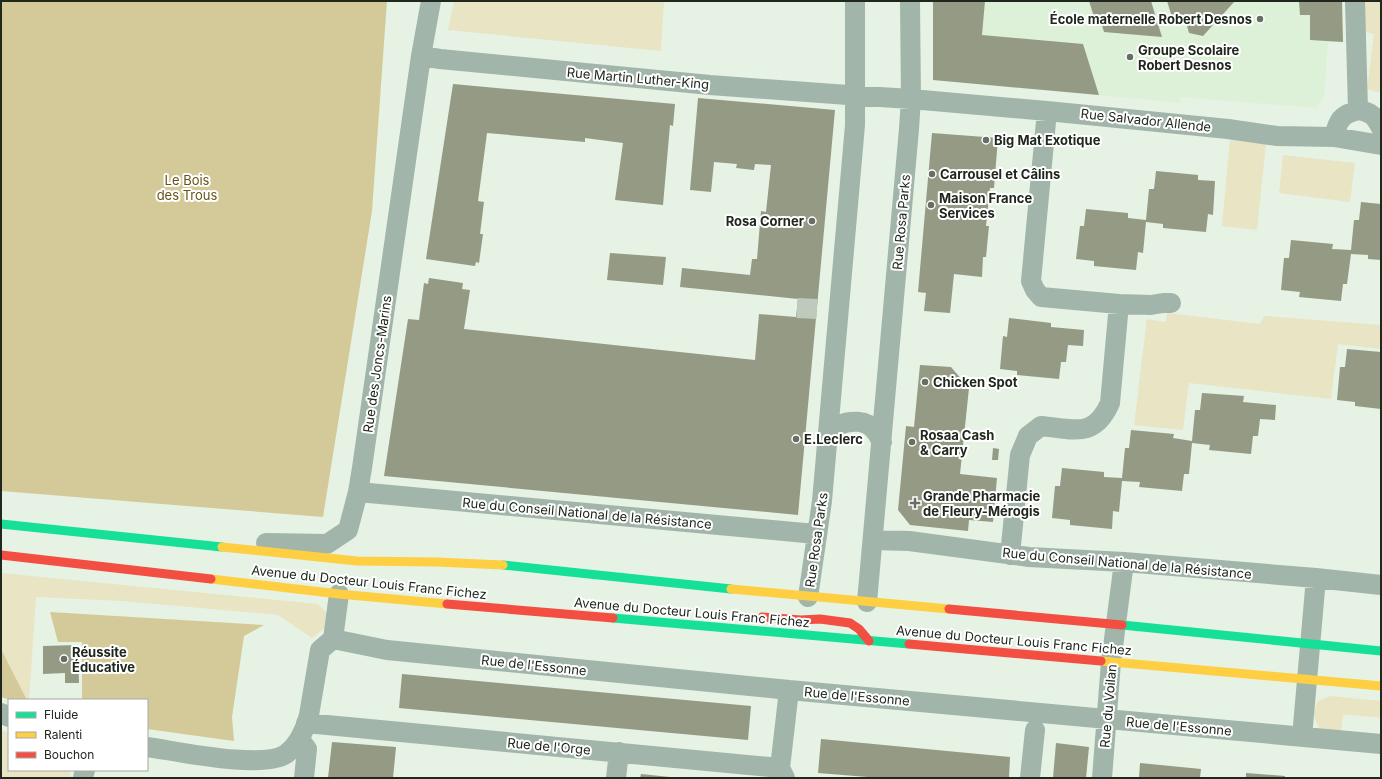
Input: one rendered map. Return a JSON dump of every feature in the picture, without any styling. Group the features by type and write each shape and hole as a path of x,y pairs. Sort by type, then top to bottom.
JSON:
{"main road":[{"name":"Avenue du Docteur Louis Franc Fichez","path":"1,524 357,561 436,562 516,566 864,611 1116,624 1381,651"},
{"name":"Avenue du Docteur Louis Franc Fichez","path":"1,555 339,594 1381,686"},
{"path":"809,604 813,614 820,619"},
{"path":"575,615 628,611"},
{"path":"850,623 864,611"},
{"path":"755,616 801,620 820,619 850,623 859,629 869,641"}],"street":[{"name":"Rue des Joncs-Marins","path":"153,540 327,544 348,530 358,492 421,56 431,1"},
{"name":"Rue Rosa Parks","path":"809,604 816,534 822,501 855,125 855,1"},
{"name":"Rue Rosa Parks","path":"864,611 873,540 908,144 911,99 910,1"},
{"path":"1355,1 1358,110"},
{"name":"Rue Martin Luther-King","path":"421,56 448,60 710,85 911,99"},
{"name":"Rue Salvador Allende","path":"911,99 1047,110 1228,129 1277,136 1334,137 1381,144"},
{"path":"1047,110 1031,281 1034,290 1041,297 1119,304 1151,305 1171,303"},
{"path":"1334,137 1337,123 1348,113 1358,110 1369,112 1377,120 1381,128"},
{"path":"1010,555 1020,455 1028,436 1041,426 1084,430 1095,425 1104,416 1110,403 1119,304"},
{"path":"828,435 836,427 846,423 866,423 875,430 882,442"},
{"name":"Rue du Conseil National de la Résistance","path":"358,492 816,534"},
{"name":"Rue du Conseil National de la Résistance","path":"873,540 909,541 1010,555 1124,562 1316,578 1381,586"},
{"name":"Rue du Voilan","path":"1102,778 1111,662 1124,562"},
{"path":"1302,737 1316,578"},
{"path":"148,747 234,760 265,760 285,754 303,732 309,715 320,650 333,638 339,594"},
{"name":"Rue de l'Essonne","path":"333,638 387,650 1106,720 1381,744"},
{"path":"783,773 789,690"},
{"path":"1030,778 1035,730"},
{"path":"303,732 308,749 304,778"},
{"name":"Rue de l'Orge","path":"303,732 619,752 783,773"},
{"path":"616,778 619,752"}],"shaded area":[{"path":"454,1 664,1 661,51 448,30"},
{"name":"Groupe Scolaire Robert Desnos","path":"933,1 1342,1 1343,42 1328,42 1324,97 1316,108 1179,97 1181,103 933,80"},
{"path":"1361,1 1381,1 1381,93 1367,89 1374,34 1361,31"},
{"path":"1230,140 1266,143 1257,230 1222,226"},
{"path":"1283,155 1355,163 1350,202 1279,193"},
{"path":"1167,313 1260,324 1264,316 1381,325 1381,349 1338,344 1331,399 1189,383 1183,430 1134,425 1147,319 1166,322"},
{"path":"1,573 318,604 329,615 326,627 312,638 278,615 123,601 36,597 29,699 26,699 1,649"},
{"path":"1330,696 1381,701 1381,718 1343,714 1341,731 1319,728 1313,714 1318,701"},
{"path":"1,730 8,733 8,771 69,771 71,778 1,778"}],"green space":[{"name":"Le Bois des Trous","path":"1,1 387,1 372,211 323,517 1,491"},
{"path":"50,612 264,625 244,636 232,717 234,741 148,729 148,699 82,699 82,642 58,642"},
{"path":"1,649 26,699 8,699 1,697"}],"building":[{"path":"933,1 985,1 982,35 1083,44 1099,95 933,80"},
{"path":"1089,1 1151,1 1162,37 1104,32 1101,22 1096,23"},
{"path":"1167,1 1235,1 1203,36 1189,33 1185,19 1172,17"},
{"path":"1299,1 1342,1 1343,42 1310,40 1310,15 1300,15"},
{"path":"453,84 675,104 673,126 670,125 663,205 615,200 623,143 585,138 585,142 487,133 478,201 484,202 480,234 483,234 479,263 476,262 475,266 426,259"},
{"path":"698,98 835,110 798,515 384,476 408,319 419,320 424,283 428,284 429,278 463,283 462,289 470,290 464,329 755,360 759,314 796,317 798,299 680,287 682,268 750,275 752,259 757,259 761,211 766,212 771,165 755,164 754,170 736,168 737,164 714,162 711,192 690,190"},
{"path":"932,133 998,138 994,188 990,188 986,226 989,226 986,257 983,257 982,277 954,274 950,313 924,311 926,293 918,292"},
{"path":"1156,171 1198,175 1198,180 1215,181 1213,215 1208,214 1206,232 1163,228 1163,224 1146,222 1143,253 1138,252 1136,270 1094,266 1094,261 1076,259 1080,226 1084,226 1086,209 1128,213 1128,218 1146,220 1149,189 1154,189"},
{"path":"1361,202 1381,204 1381,260 1368,259 1368,255 1351,254 1347,284 1343,284 1341,301 1299,297 1300,292 1281,290 1284,258 1289,258 1291,240 1333,244 1332,249 1351,250 1354,220 1359,220"},
{"path":"610,253 666,257 663,285 607,280"},
{"path":"1009,318 1051,323 1051,327 1084,330 1083,346 1068,345 1066,362 1061,362 1059,379 1017,375 1017,371 1000,369 1003,336 1007,337"},
{"path":"1347,349 1381,352 1381,409 1355,406 1355,402 1337,400 1340,367 1345,367"},
{"path":"920,365 951,367 969,388 960,474 997,478 993,522 969,520 968,531 910,525 898,510 906,426 914,427"},
{"path":"1202,393 1244,396 1243,402 1276,405 1275,420 1260,419 1258,436 1253,436 1251,454 1209,450 1210,445 1192,443 1189,474 1184,474 1182,491 1139,487 1140,482 1122,481 1119,512 1113,511 1112,529 1070,525 1070,520 1052,518 1055,486 1060,486 1062,468 1104,472 1104,477 1122,478 1125,448 1129,448 1131,430 1174,434 1173,438 1192,441 1195,410 1200,410"},
{"path":"993,448 999,449 998,460 992,460"},
{"name":"Réussite Éducative","path":"78,645 79,683 65,683 65,673 43,674 43,646"},
{"path":"402,674 751,706 748,740 399,708"},
{"path":"821,739 1010,757 1009,778 880,778 818,773"},
{"path":"332,742 396,747 393,778 328,778"},
{"path":"1056,743 1089,747 1086,778 1053,778"},
{"path":"1140,763 1201,769 1200,778 1139,778"},
{"path":"1246,773 1285,776 1285,778 1246,778"},
{"path":"641,774 670,777 670,778 640,778"}],"tunnel":[{"path":"797,308 817,309"}],"traffic: fast":[{"path":"1,524 222,547"},
{"path":"503,565 731,589"},
{"path":"613,618 909,644"},
{"path":"1122,625 1381,651"}],"traffic: slow":[{"path":"222,547 357,561 503,565"},
{"path":"211,579 339,594 447,604"},
{"path":"731,589 949,609"},
{"path":"1101,661 1381,686"}],"traffic: jam":[{"path":"1,555 211,579"},
{"path":"447,604 613,618"},
{"path":"949,609 1122,625"},
{"path":"762,617 801,620 820,619 850,623 859,629 869,641"},
{"path":"909,644 1101,661"}],"place":[{"name":"École maternelle Robert Desnos","path":"1260,19"},
{"name":"Groupe Scolaire Robert Desnos","path":"1130,57"},
{"name":"Big Mat Exotique","path":"986,140"},
{"name":"Carrousel et Câlins","path":"932,174"},
{"name":"Maison France Services","path":"931,205"},
{"name":"Rosa Corner","path":"812,221"},
{"name":"Chicken Spot","path":"925,382"},
{"name":"E.Leclerc","path":"796,439"},
{"name":"Rosaa Cash & Carry","path":"912,442"},
{"name":"Grande Pharmacie de Fleury-Mérogis","path":"915,503"},
{"name":"Réussite Éducative","path":"64,659"}]}
